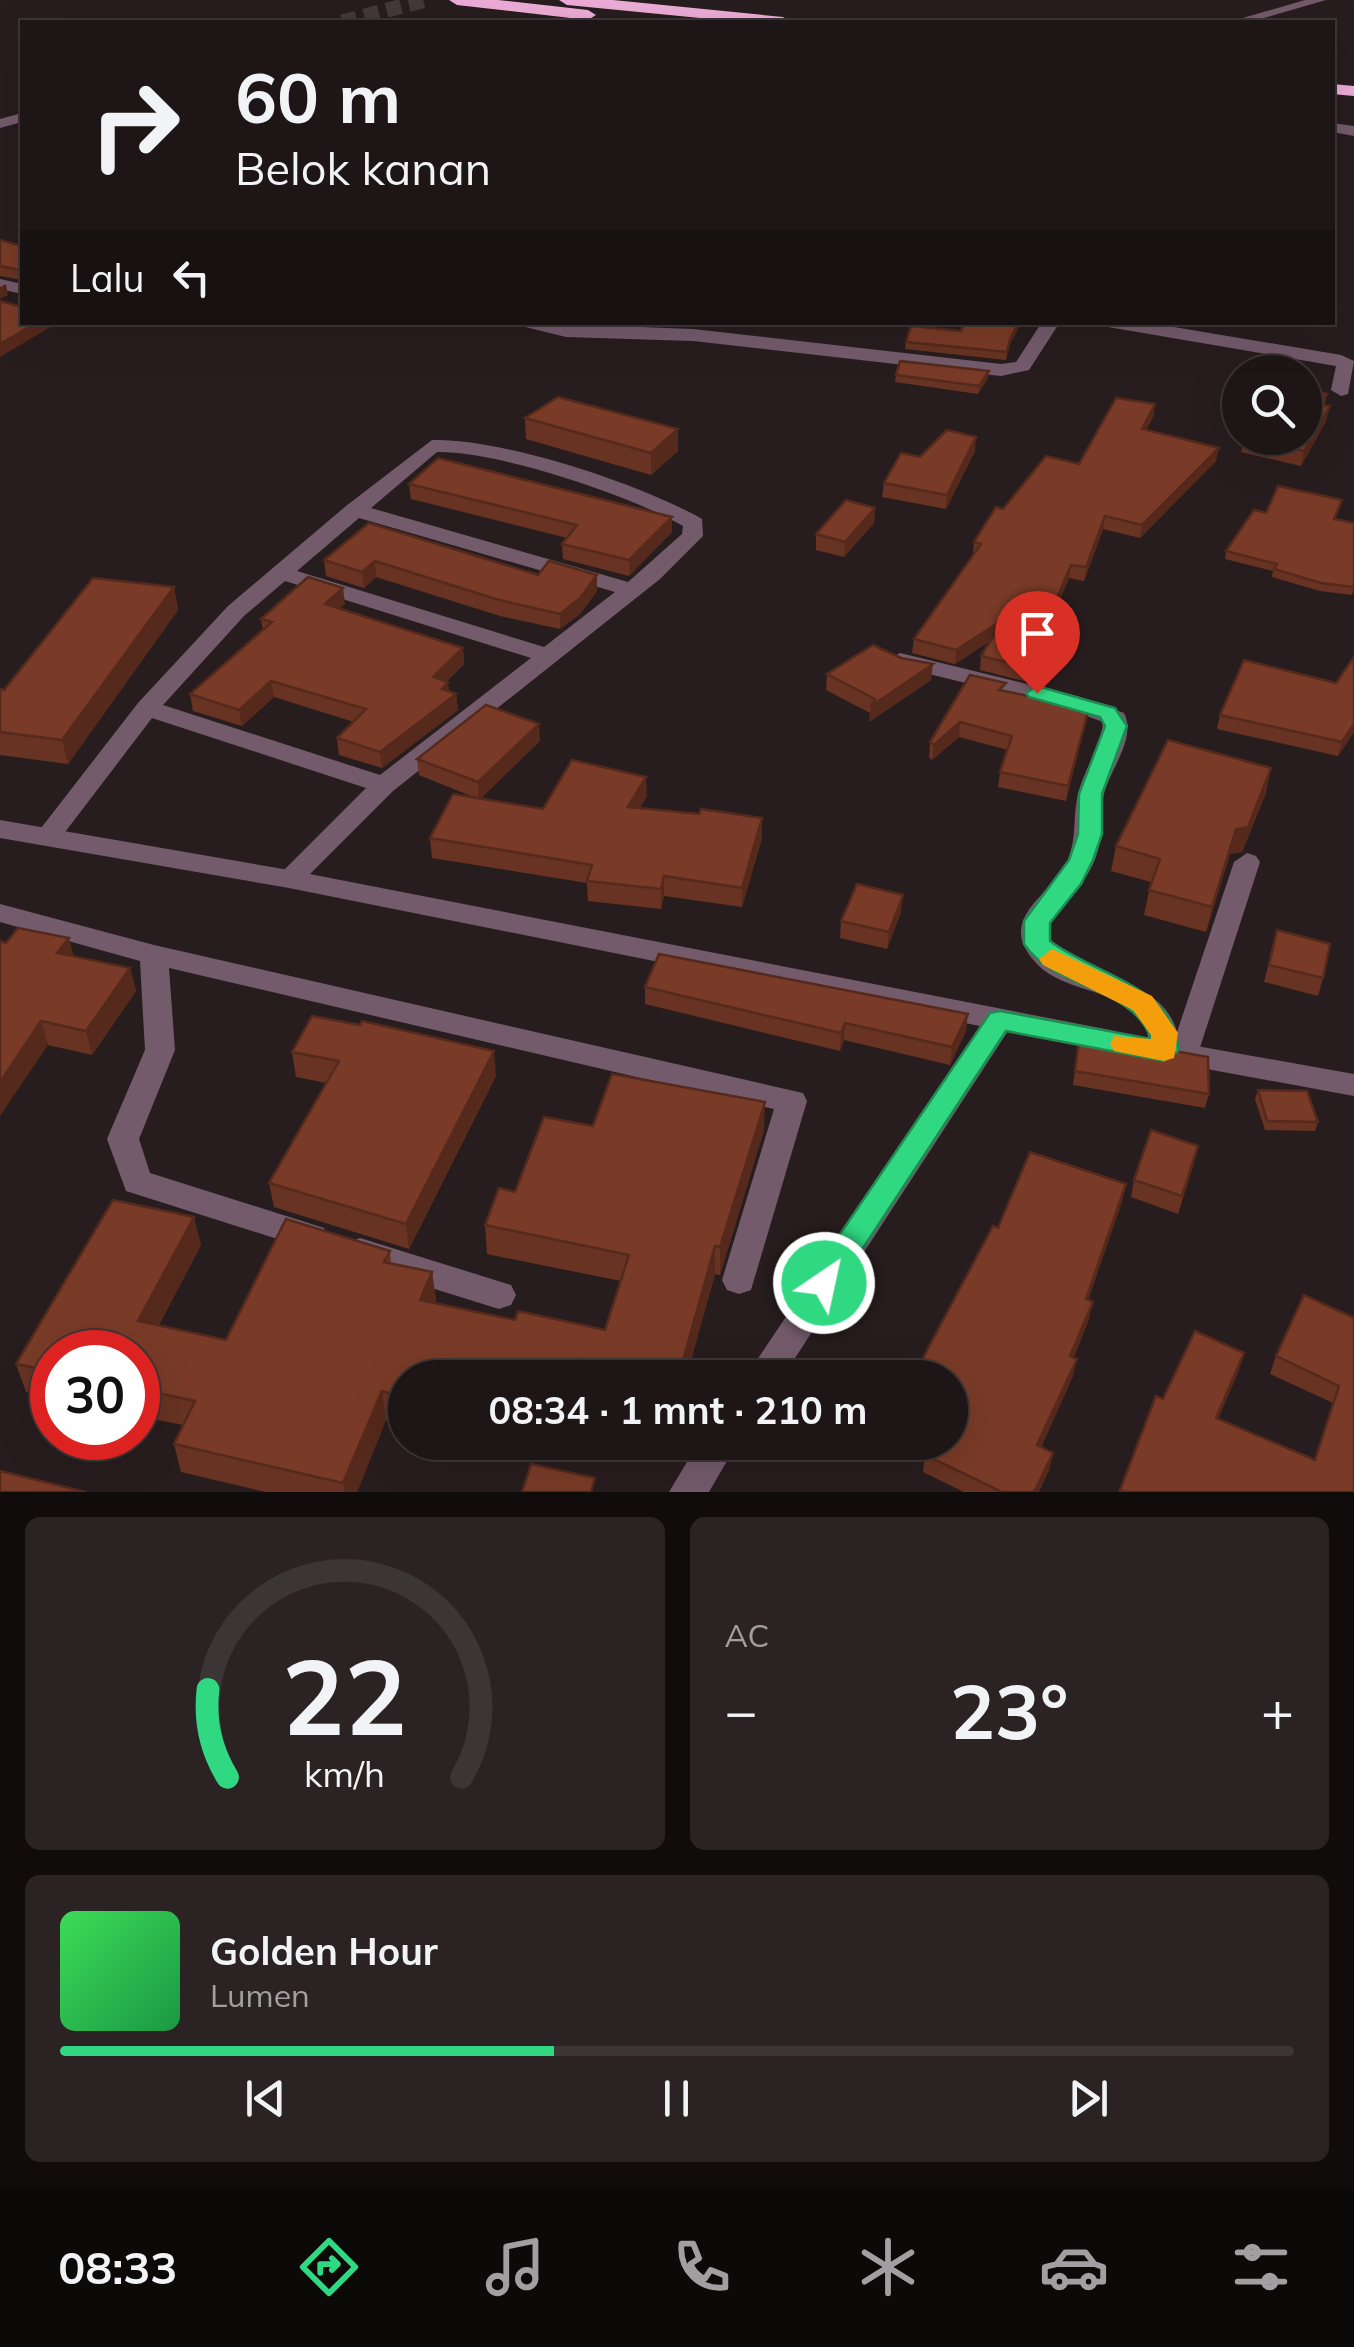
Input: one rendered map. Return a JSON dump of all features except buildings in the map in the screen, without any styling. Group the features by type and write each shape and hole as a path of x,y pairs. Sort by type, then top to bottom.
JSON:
{"highway":[{"path":"456,0 641,20"},
{"path":"567,0 763,20"}],"street":[{"path":"1244,20 1320,0"},
{"path":"530,325 566,332 693,335 1016,370 1048,325"},
{"path":"1126,325 1341,361 1348,365 1341,390"},
{"path":"47,838 147,708 236,610 432,446 465,445 600,486 688,518 694,524 692,536 632,590 384,784 289,880"},
{"path":"353,510 632,590"},
{"path":"279,572 549,656"},
{"path":"882,653 920,667 1098,709 1115,718 1090,794 1090,834 1081,860 1072,878 1037,921 1036,935 1047,956 1142,1003 1165,1033 1174,1053"},
{"path":"147,708 384,784"},
{"path":"0,830 289,880 1000,1020 1354,1085"},
{"path":"1174,1053 1246,862"},
{"path":"0,913 154,955 792,1102 738,1280"},
{"path":"154,955 160,1050 123,1138 137,1182 499,1296"},
{"path":"774,1360 1000,1020"},
{"path":"688,1492 708,1460"}],"tunnel":[{"path":"350,20 426,0"}],"slow traffic":[{"path":"1052,959 1142,1003 1165,1033 1164,1051 1124,1044"}],"route":[{"path":"824,1283 1000,1020 1164,1051 1165,1033 1142,1003 1064,966 1037,944 1037,921 1072,878 1081,860 1090,834 1090,794 1116,726 1115,718 1108,713 1037,693"}]}
